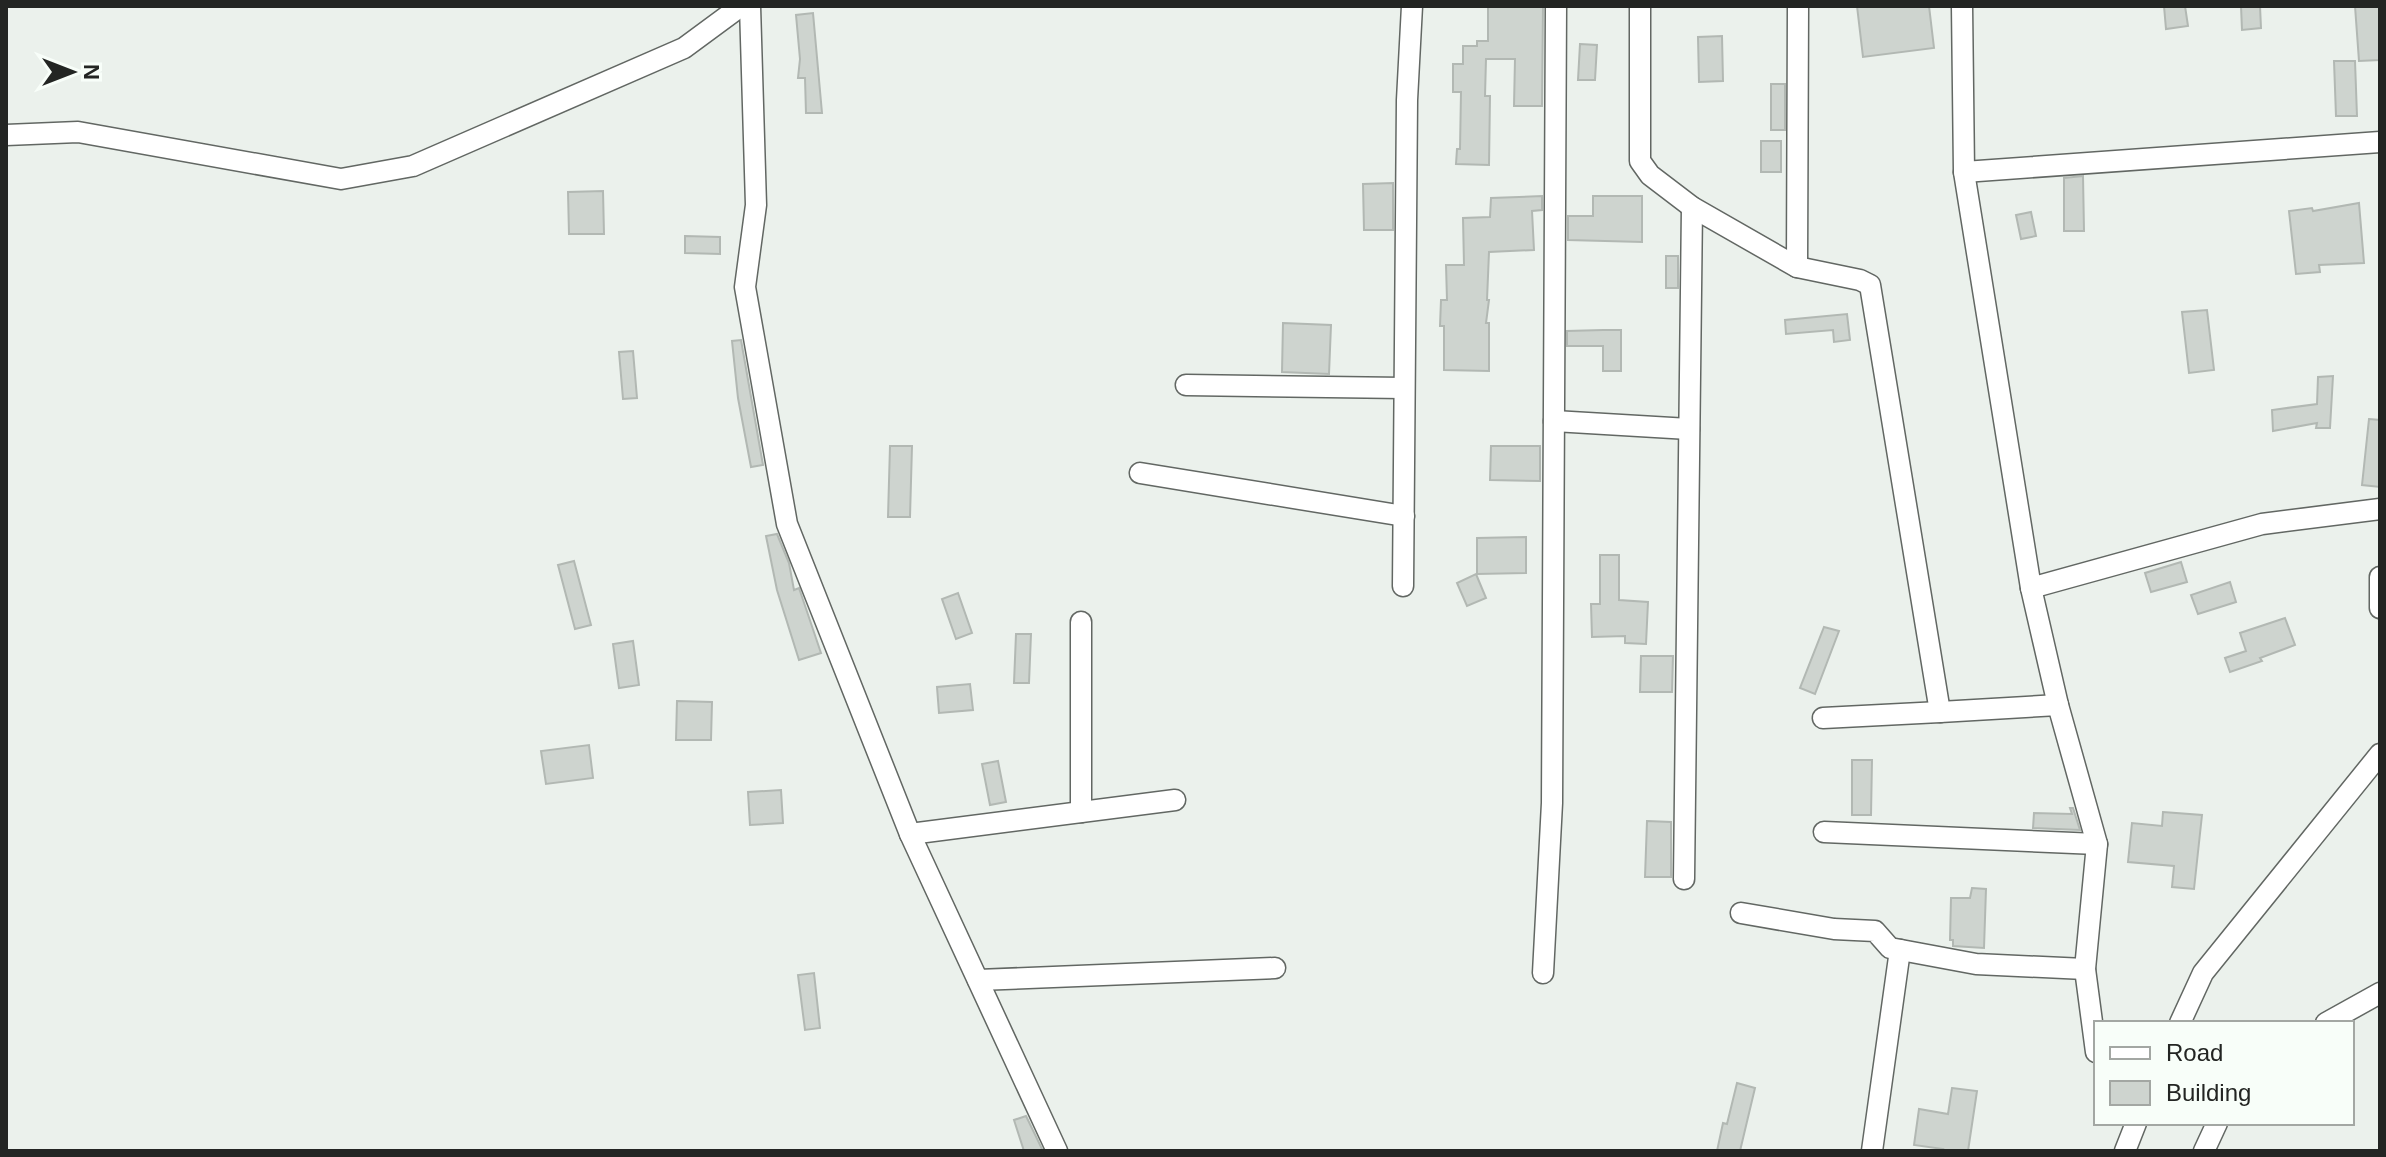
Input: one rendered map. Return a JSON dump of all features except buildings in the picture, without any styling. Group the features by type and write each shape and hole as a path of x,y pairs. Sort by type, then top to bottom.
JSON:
{"street":[{"path":"6,135 78,132 341,179 413,166 684,48 741,6"},
{"path":"750,6 756,205 745,287 787,524 910,834 1057,1151"},
{"path":"1403,586 1407,100 1412,6"},
{"path":"1543,973 1552,803 1556,6"},
{"path":"1640,6 1640,161 1650,175 1692,207 1797,267 1860,280 1870,285 1940,712"},
{"path":"1797,267 1798,6"},
{"path":"1962,6 1964,172 2031,588 2058,705 2097,844 2085,969 2094,1037"},
{"path":"1964,172 2380,142"},
{"path":"1684,879 1692,207"},
{"path":"1186,385 1404,388"},
{"path":"1554,421 1689,429"},
{"path":"1140,473 1404,516"},
{"path":"2031,588 2262,524 2380,509"},
{"path":"2380,577 2380,608"},
{"path":"1081,622 1081,812"},
{"path":"1823,718 2058,705"},
{"path":"2181,1021 2203,973 2380,754"},
{"path":"910,834 1175,800"},
{"path":"1824,832 2097,844"},
{"path":"1741,913 1834,929 1875,931 1890,948 1976,964 2085,969"},
{"path":"1872,1151 1900,950"},
{"path":"978,980 1275,968"},
{"path":"2330,1021 2380,993"},
{"path":"2125,1151 2135,1125"},
{"path":"2204,1151 2216,1125"}]}
